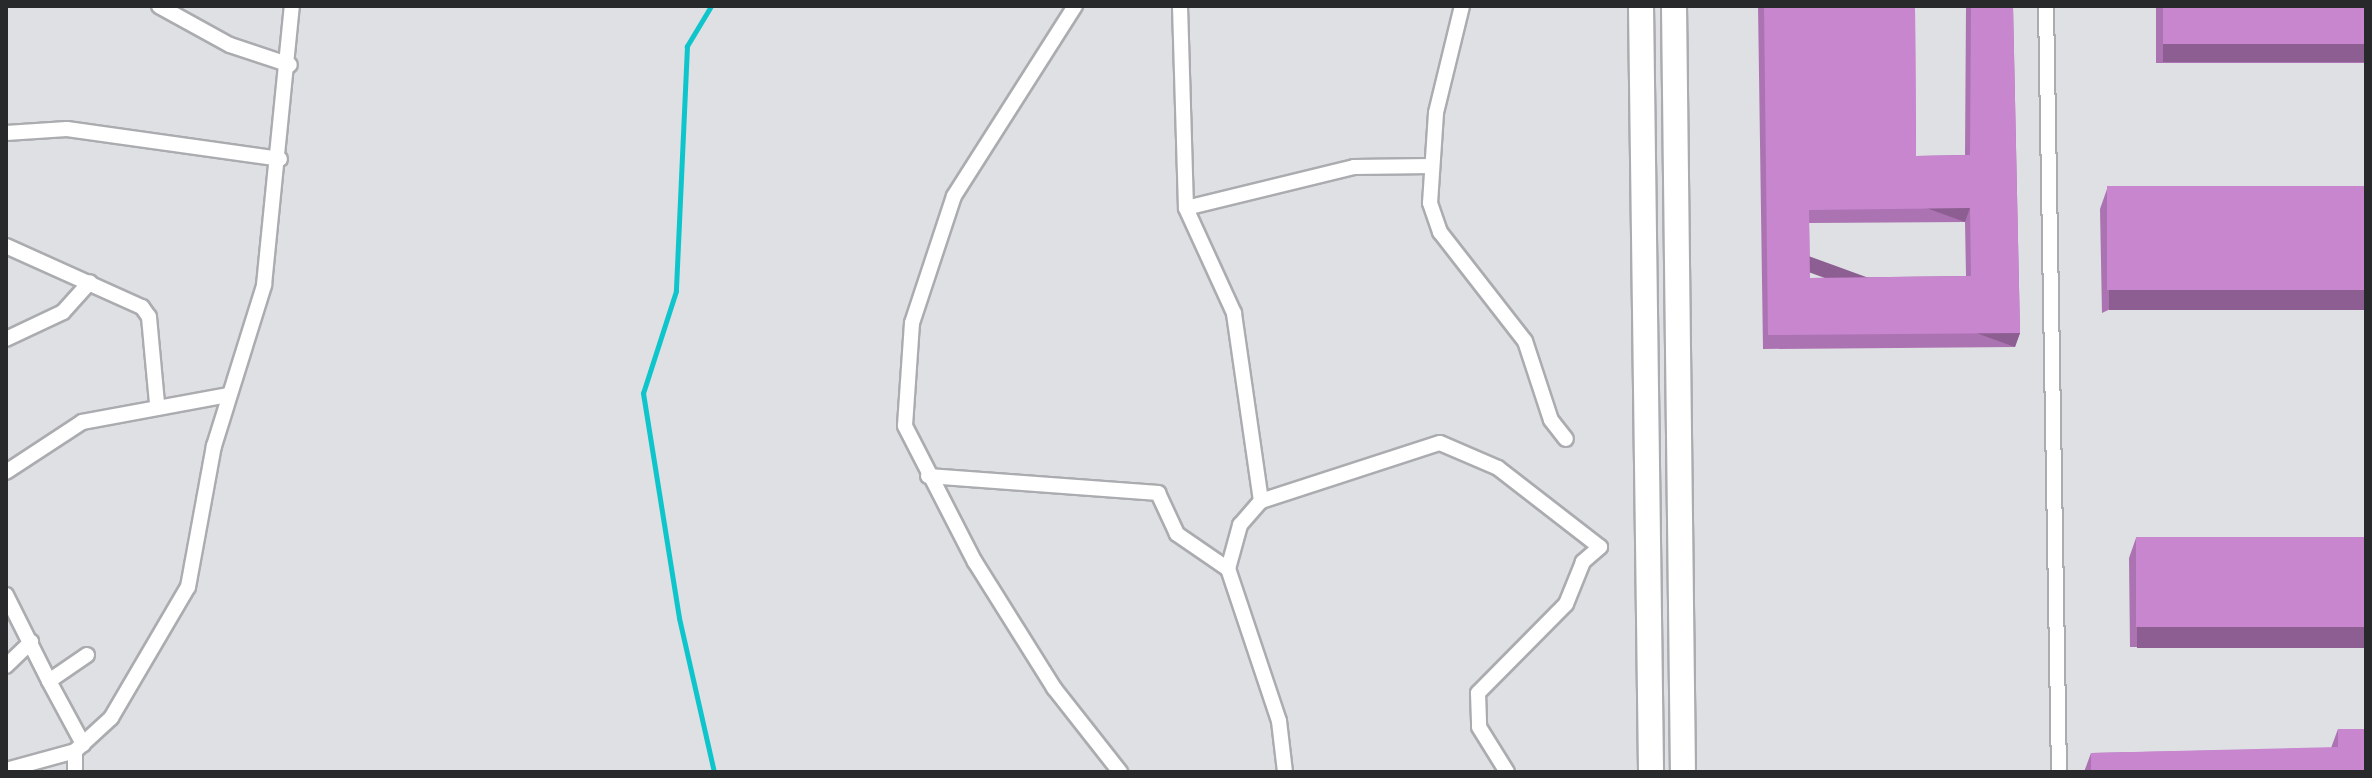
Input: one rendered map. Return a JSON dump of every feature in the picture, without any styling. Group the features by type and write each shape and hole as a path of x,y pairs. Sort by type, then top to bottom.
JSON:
{"main road":[{"path":"1641,6 1651,772"},
{"path":"1674,6 1683,772"}],"street":[{"path":"159,6 230,45 290,65"},
{"path":"6,770 79,748 127,695 188,587 228,395 264,285 290,65 292,6"},
{"path":"1075,6 954,196 912,323 905,426 928,476 1054,688 1120,772"},
{"path":"1180,6 1186,208 1234,313 1261,501"},
{"path":"1462,6 1432,166 1430,203 1440,232 1525,341 1551,420 1566,439"},
{"path":"2046,6 2059,772"},
{"path":"8,130 67,129 280,159"},
{"path":"1186,208 1354,167 1432,166"},
{"path":"6,246 90,282 149,317 157,403"},
{"path":"6,339 72,305 90,282"},
{"path":"6,472 82,422 157,403 228,395"},
{"path":"1285,772 1279,721 1228,569 1240,525 1261,501 1427,445 1456,444 1522,484 1600,547 1583,562 1566,604 1478,693 1479,727 1507,772"},
{"path":"928,476 1158,493 1177,534 1228,569"},
{"path":"6,595 79,748 77,771"},
{"path":"6,666 31,642"},
{"path":"49,681 87,655"}],"building":[{"path":"1764,6 1915,6 1916,156 1970,155 1971,6 2013,6 2020,333 1768,335","holes":["1970,208 1971,276 1810,278 1809,210"]},
{"path":"2163,6 2366,6 2366,44 2163,44"},
{"path":"2107,186 2366,186 2366,290 2107,290"},
{"path":"2136,537 2366,537 2366,627 2136,627"},
{"path":"2338,729 2366,729 2366,772 2091,772 2091,753 2338,747"}],"waterway":[{"path":"711,6 687,46 676,291 643,393 679,618 714,772"}]}
